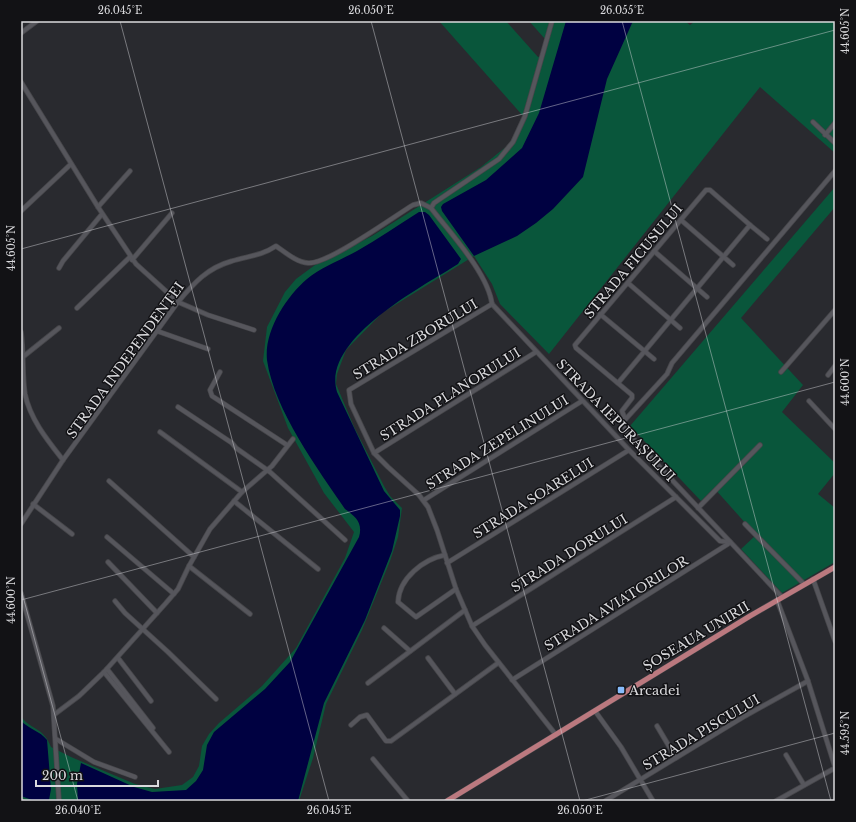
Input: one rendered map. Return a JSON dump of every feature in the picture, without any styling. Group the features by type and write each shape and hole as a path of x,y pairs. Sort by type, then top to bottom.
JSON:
{"main road":[{"name":"ȘOSEAUA UNIRII","path":"448,801 780,598 835,567"}],"street":[{"path":"21,33 37,21"},
{"path":"492,304 488,289 481,276 432,208 434,203 498,159 513,142 525,116 552,21"},
{"path":"21,82 102,214 131,258 178,302 208,315 254,330"},
{"path":"813,122 835,143"},
{"path":"825,134 835,123"},
{"path":"21,209 71,164"},
{"path":"98,207 130,171"},
{"path":"624,421 667,374 672,363 835,171"},
{"name":"STRADA FICUSULUI","path":"624,421 622,411 632,396 575,347 575,344 705,190 709,189 766,239"},
{"name":"STRADA INDEPENDENȚEI","path":"21,524 63,460 178,302 195,282 213,268 233,260 257,256 276,246 297,260 314,264 347,246 413,205 421,203 432,208"},
{"path":"77,308 131,258 172,213"},
{"path":"59,268 63,261 102,214"},
{"path":"681,220 734,265"},
{"path":"618,383 672,321 750,225"},
{"path":"654,251 707,297"},
{"path":"628,283 680,328"},
{"name":"STRADA IEPURAȘULUI","path":"492,304 629,450 720,541 730,542"},
{"name":"STRADA ZBORULUI","path":"374,453 351,404 349,390 492,304"},
{"path":"781,372 835,310"},
{"path":"600,314 654,359"},
{"path":"23,354 42,343 59,328"},
{"path":"157,331 208,349"},
{"path":"21,332 25,390 28,402 40,430 63,460"},
{"name":"STRADA PLANORULUI","path":"374,453 536,352"},
{"path":"828,375 835,366"},
{"path":"220,372 210,390 212,396 287,445"},
{"name":"STRADA ZEPELINULUI","path":"424,500 582,401"},
{"path":"808,401 835,429"},
{"path":"178,407 232,443 236,448 270,472 345,540"},
{"name":"STRADA IEPURAȘULUI","path":"624,421 626,431 730,542 780,598"},
{"path":"160,432 242,492"},
{"path":"55,714 79,696 106,670 157,614 174,594 210,529 242,492 267,471 293,439"},
{"path":"698,508 760,445"},
{"name":"STRADA SOARELUI","path":"447,563 629,450"},
{"path":"374,453 424,500 432,515 456,589 472,626 498,663 556,735"},
{"path":"109,481 194,556"},
{"name":"STRADA DORULUI","path":"472,626 676,497"},
{"path":"234,501 318,569"},
{"path":"33,504 72,534"},
{"path":"745,524 804,584"},
{"path":"107,537 174,594"},
{"name":"STRADA AVIATORILOR","path":"512,680 730,542"},
{"path":"445,555 426,562 410,575 402,589 398,602 413,615 418,616 456,589"},
{"path":"108,562 157,614"},
{"path":"189,566 250,614"},
{"path":"813,579 835,641"},
{"path":"21,593 49,687 55,714 59,801"},
{"path":"776,801 835,768 780,598"},
{"path":"115,601 139,627 143,628 216,699"},
{"path":"368,683 465,610"},
{"path":"384,628 410,651"},
{"path":"118,658 151,701"},
{"path":"428,658 455,694"},
{"path":"351,725 362,715 367,715 386,741 391,742 498,663"},
{"path":"106,670 153,728"},
{"path":"106,670 169,752"},
{"name":"STRADA PISCULUI","path":"605,801 745,716 808,681"},
{"path":"595,711 621,747 653,801"},
{"path":"656,726 676,758"},
{"path":"56,739 94,762 135,777"},
{"path":"786,755 804,785"},
{"path":"373,759 408,801"}],"green space":[{"path":"439,21 506,21 538,57 540,56 545,39 529,21 685,21 690,25 695,21 835,21 835,153 760,87 549,354 500,304 492,284 474,256 382,313 346,350 337,374 336,384 354,427 384,486 390,496 402,508 398,537 390,561 362,630 326,704 313,758 299,801 21,801 21,717 45,736 51,747 135,784 155,789 182,785 193,777 199,766 202,746 209,734 219,723 262,686 296,648 345,558 354,532 324,493 288,428 263,361 267,327 285,292 296,279 315,265 372,236 481,167 512,142 523,116"},
{"path":"835,187 835,207 741,318 803,385 782,412 835,463 835,473 818,494 835,508 835,562 782,593 741,549 756,535 714,488 701,501 630,426"}],"shaded area":[{"path":"566,21 633,21 607,79 583,177 553,209 536,223 517,236 474,256 442,211 441,207 443,204 486,180 522,148 539,113"},
{"path":"419,212 425,212 429,215 461,259 458,264 422,286 378,317 359,334 344,353 336,372 337,392 384,491 400,510 400,516 392,551 365,620 324,703 298,801 78,801 77,784 81,763 134,787 152,792 186,790 196,781 203,770 207,745 214,732 265,689 290,662 359,537 360,528 358,521 345,509 322,476 298,438 278,399 271,379 267,360 269,338 278,315 284,305 291,295 307,279 325,267 365,246"},
{"path":"21,721 41,734 47,740 51,789 49,800 32,800 21,796"}],"place":[{"name":"Arcadei","path":"621,690"}]}
